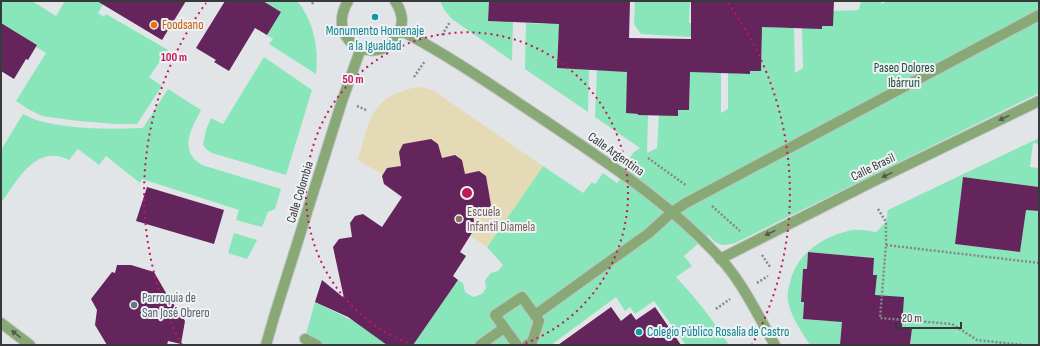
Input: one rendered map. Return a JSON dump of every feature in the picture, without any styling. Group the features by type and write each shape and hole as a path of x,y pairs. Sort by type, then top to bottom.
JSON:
{"street":[{"path":"348,1 343,10 343,30 348,39 356,46 375,50 384,48 398,35 402,16 395,1"},
{"path":"535,315 649,234 672,212 1036,16"},
{"name":"Calle Argentina","path":"400,30 433,47 605,161 644,189 672,212 720,259 743,290 775,345"},
{"name":"Calle Colombia","path":"266,345 342,101 361,48"},
{"name":"Calle Brasil","path":"720,259 1039,101"},
{"path":"517,345 495,315 522,297 539,321 532,342 527,345"},
{"path":"1,323 30,345"},
{"path":"480,345 504,328"},
{"path":"305,339 317,345"}],"path":[{"path":"648,158 700,196 752,242 770,267"},
{"path":"878,209 886,222 886,245 880,318 952,324 977,340 1023,345"},
{"path":"886,245 1039,263"},
{"path":"977,340 977,345"}],"green space":[{"path":"2,1 32,1 56,16 65,1 105,1 98,13 104,17 106,14 168,50 149,77 162,86 137,124 78,121 42,116 16,101 46,53 36,47 37,45 13,30 1,25"},
{"path":"267,1 297,1 303,9 308,17 316,45 316,74 269,44 273,39 267,35 281,12 266,3"},
{"path":"440,1 489,1 488,21 513,22 512,61 452,19 445,11"},
{"path":"635,1 690,1 689,23 707,24 707,38 641,34 634,24"},
{"name":"Paseo Dolores Ibárruri","path":"861,1 880,1 882,4 887,1 1039,1 1039,93 735,243 723,245 714,241 708,235 684,256 692,266 676,277 704,310 729,345 686,345 654,301 635,314 630,307 625,311 616,297 551,345 412,345 458,280 463,283 465,292 473,297 482,294 486,288 485,280 491,273 498,271 503,265 487,247 543,166 583,193 592,182 595,184 603,173 617,183 630,167 626,163 634,152 640,148 595,117 597,70 616,71 628,66 626,113 648,115 647,153 657,148 659,115 678,116 678,110 689,110 690,89 672,88 673,67 702,72 715,73 716,71 721,71 721,113 728,109 728,72 736,74 750,74 750,69 761,71 762,42 746,42 746,26 794,27 795,73 803,68 802,27 822,29 822,24 826,26 833,26 833,11 859,10"},
{"path":"548,18 577,18 558,38 557,67 589,70 588,112 525,69 526,23 547,24"},
{"path":"264,57 312,90 286,175 212,153 203,145 206,130 211,118 223,124"},
{"path":"168,89 201,110 191,132 188,146 190,153 195,159 202,165 281,189 275,209 268,212 262,227 236,220 239,210 142,179 140,183 106,156 99,165 78,149 69,160 57,156 47,156 37,160 21,175 1,203 1,150 23,114 33,119 65,126 105,129 143,128"},
{"path":"1039,138 1039,144 1033,143 1030,167 1039,168 1039,187 963,177 960,202 968,222 958,221 955,244 1020,252 1023,228 1014,208 1039,211 1039,345 911,344 911,328 888,326 874,308 877,275 873,275 874,258 808,252 822,241 831,237 852,230 876,232 886,222 888,210"},
{"path":"234,233 257,240 247,259 228,253"},
{"path":"808,252 807,269 803,269 801,302 804,302 803,319 827,321 846,311 840,345 810,345 791,313 788,301 789,287 793,272 798,263"},
{"path":"315,302 357,323 387,345 303,345"}],"sand":[{"path":"415,87 426,88 434,91 543,166 487,247 471,236 475,228 474,220 467,215 487,212 491,205 490,196 483,192 488,185 486,177 479,171 460,176 464,169 462,160 455,155 442,164 438,144 432,139 403,144 399,152 400,160 407,165 403,171 396,167 387,168 383,175 358,160 371,118 380,104 393,95"}],"building":[{"name":"Foodsano","path":"97,1 186,1 162,40"},
{"path":"225,1 263,1 281,12 267,35 255,28 229,71 214,62 216,60 196,48"},
{"path":"489,1 630,1 629,38 691,39 691,1 834,1 833,26 822,26 822,29 762,27 761,71 750,71 750,74 690,72 689,110 678,110 678,116 638,115 626,113 627,72 557,68 559,24 488,21"},
{"path":"1,23 37,45 28,60 26,59 14,79 1,71"},
{"path":"431,139 438,144 442,158 455,155 462,160 465,174 479,171 486,176 491,205 487,212 473,215 475,228 460,252 466,256 453,276 458,280 413,345 387,345 348,317 315,302 322,280 344,298 333,247 339,239 352,237 350,223 355,216 363,214 382,227 402,197 384,184 382,176 387,168 401,166 399,152 403,144"},
{"path":"963,177 1039,187 1039,211 1026,210 1020,252 955,244"},
{"path":"147,187 224,210 214,244 136,221"},
{"path":"808,252 874,258 873,275 877,275 875,295 904,297 902,327 912,328 910,345 840,345 842,322 803,319 804,302 801,302 803,269 807,269"},
{"name":"Parroquia de San José Obrero","path":"117,265 131,265 154,272 185,321 181,344 168,341 167,345 107,345 95,325 97,310 91,299 112,272 115,273"},
{"name":"Colegio Público Rosalía de Castro","path":"611,307 621,321 631,313 636,320 655,307 681,345 558,345"}],"place":[{"name":"Monumento Homenaje a la Igualdad","path":"375,17"},
{"name":"Foodsano","path":"154,25"},
{"name":"Escuela Infantil Diamela","path":"459,219"},
{"name":"Parroquia de San José Obrero","path":"134,305"},
{"name":"Colegio Público Rosalía de Castro","path":"639,332"}]}
